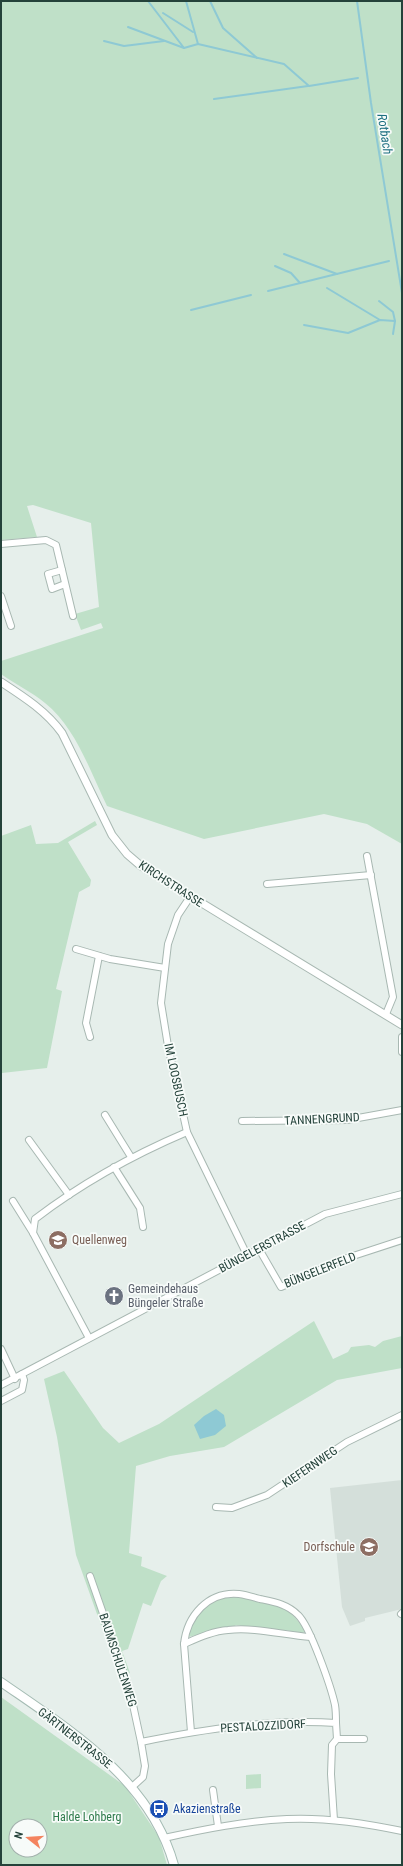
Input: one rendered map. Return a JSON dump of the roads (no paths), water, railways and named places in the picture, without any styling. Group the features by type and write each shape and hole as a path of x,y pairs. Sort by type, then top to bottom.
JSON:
{"main road":[{"name":"GÄRTNERSTRASSE","path":"1,1682 90,1746 132,1787 164,1838 174,1865"}],"street":[{"path":"1,544 46,540 56,545 73,616"},
{"path":"62,570 48,574 52,589 65,584"},
{"path":"1,596 11,626"},
{"name":"KIRCHSTRASSE","path":"1,682 38,707 55,723 62,734 112,835 127,854 153,875 402,1025"},
{"path":"367,856 393,997 386,1014"},
{"path":"267,884 371,875"},
{"name":"IM LOOSBUSCH","path":"190,897 176,922 168,944 161,1003 168,1046 187,1132 247,1255"},
{"path":"76,949 100,956 165,968"},
{"path":"90,1037 86,1023 100,956"},
{"path":"402,1037 402,1052"},
{"name":"TANNENGRUND","path":"242,1121 347,1120 402,1110"},
{"path":"105,1115 131,1157"},
{"path":"33,1233 35,1219 69,1195 114,1166 187,1132"},
{"path":"29,1140 69,1195"},
{"path":"114,1166 140,1208 143,1227"},
{"name":"BÜNGELERSTRASSE","path":"1,1385 325,1214 402,1194"},
{"path":"13,1201 33,1233 89,1338"},
{"name":"BÜNGELERFELD","path":"259,1248 281,1287 347,1258 402,1240"},
{"path":"1,1349 15,1378"},
{"path":"1,1401 22,1390 24,1380 22,1374"},
{"name":"KIEFERNWEG","path":"216,1507 232,1508 267,1495 348,1442 402,1415"},
{"name":"BAUMSCHULENWEG","path":"90,1576 130,1691 141,1742 145,1766 143,1777 132,1787"},
{"path":"191,1732 184,1644 186,1632 194,1615 206,1603 218,1596 238,1594 288,1606 300,1616 311,1637 332,1694 335,1707 336,1739 332,1744 331,1774 334,1820"},
{"path":"184,1644 204,1636 227,1630 249,1629 311,1637"},
{"name":"PESTALOZZIDORF","path":"141,1742 191,1732 241,1725 336,1724"},
{"path":"336,1739 364,1739"},
{"path":"213,1790 218,1826"},
{"path":"164,1838 218,1826 287,1819 334,1820 402,1831"}],"water":[{"path":"216,1409 224,1415 226,1426 215,1435 200,1439 194,1425 204,1416"}],"waterway":[{"path":"148,1 184,48"},
{"path":"186,1 198,44"},
{"path":"210,1 223,28 257,58"},
{"name":"Rotbach","path":"357,1 371,103 402,293"},
{"path":"163,13 193,32"},
{"path":"128,27 184,48 198,44 284,64 309,86 358,78"},
{"path":"104,41 124,46 164,41"},
{"path":"214,99 308,86"},
{"path":"284,254 337,274"},
{"path":"268,291 389,261"},
{"path":"275,266 291,273 300,283"},
{"path":"327,288 380,320"},
{"path":"191,310 251,295"},
{"path":"379,301 393,312 395,321 393,334"},
{"path":"304,325 348,333 380,320 395,321"}],"place":[{"name":"Quellenweg","path":"58,1240"},
{"name":"Gemeindehaus Büngeler Straße","path":"114,1296"},
{"name":"Dorfschule","path":"369,1547"},
{"name":"Akazienstraße","path":"159,1809"}],"park label":[{"name":"Halde Lohberg","path":"87,1817"}]}
